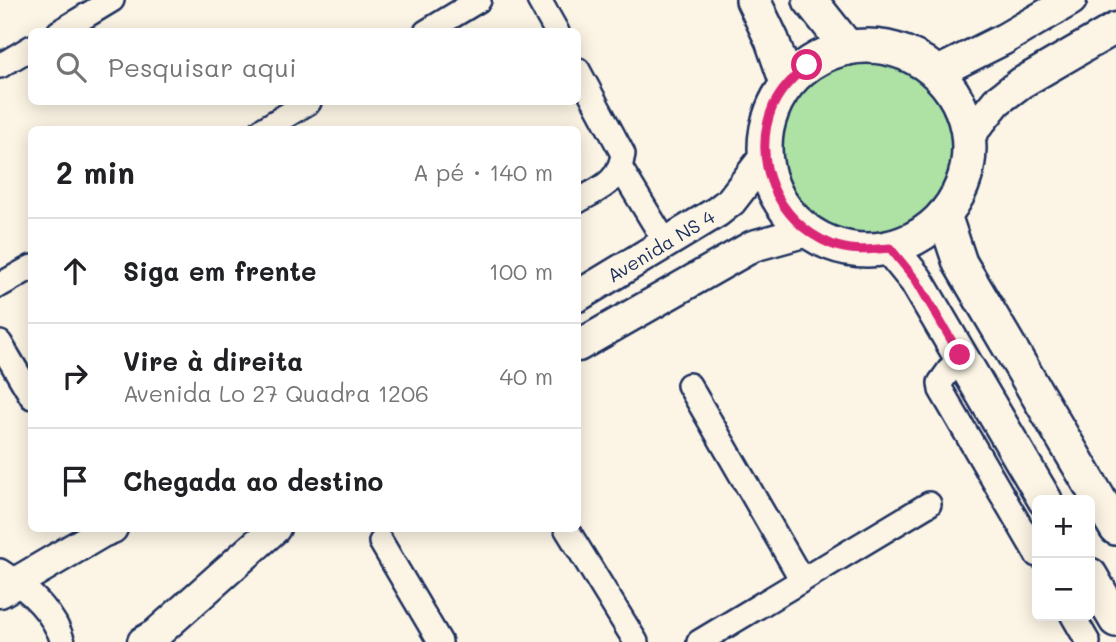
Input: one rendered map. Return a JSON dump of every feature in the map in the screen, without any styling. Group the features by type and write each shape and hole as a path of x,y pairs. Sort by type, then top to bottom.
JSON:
{"main road":[{"path":"753,0 772,40 787,83"},
{"path":"810,0 848,48"},
{"path":"848,48 886,48 912,57 936,73 951,92 962,113 968,137 968,158 956,198 944,215 919,236 890,248 861,250 842,247 807,231 791,216 778,198 769,178 765,157 766,130 774,105 787,83 807,65 831,52 848,48"},
{"path":"944,215 960,264 1116,528"},
{"path":"890,248 916,280 1042,495"},
{"path":"1095,584 1116,620"}],"street":[{"path":"66,28 112,0"},
{"path":"433,28 479,0"},
{"path":"540,0 555,28"},
{"path":"936,73 1004,39 1071,0"},
{"path":"968,137 998,101 1021,83 1116,28"},
{"path":"0,66 28,49"},
{"path":"581,75 624,154 621,169 611,181 581,199"},
{"path":"268,126 304,105"},
{"name":"Avenida NS 4","path":"581,294 717,212 731,201 765,157"},
{"path":"621,169 666,243"},
{"path":"581,344 753,246 807,231"},
{"path":"0,285 28,269"},
{"path":"0,344 28,390"},
{"path":"960,355 940,383 941,390 1032,546"},
{"path":"689,385 802,580"},
{"path":"709,639 929,503"},
{"path":"63,642 49,613 6,582 102,532"},
{"path":"143,642 155,635 271,532"},
{"path":"568,532 636,642"},
{"path":"382,542 440,642"},
{"path":"1076,621 1088,642"}],"green space":[{"path":"848,48 936,73 968,137 956,198 890,248 807,231 778,198 765,157 787,83"}],"route":[{"path":"807,65 787,83 774,105 766,130 765,157 769,178 778,198 791,216 807,231 833,245 861,250 890,248 916,280 960,355"}]}
